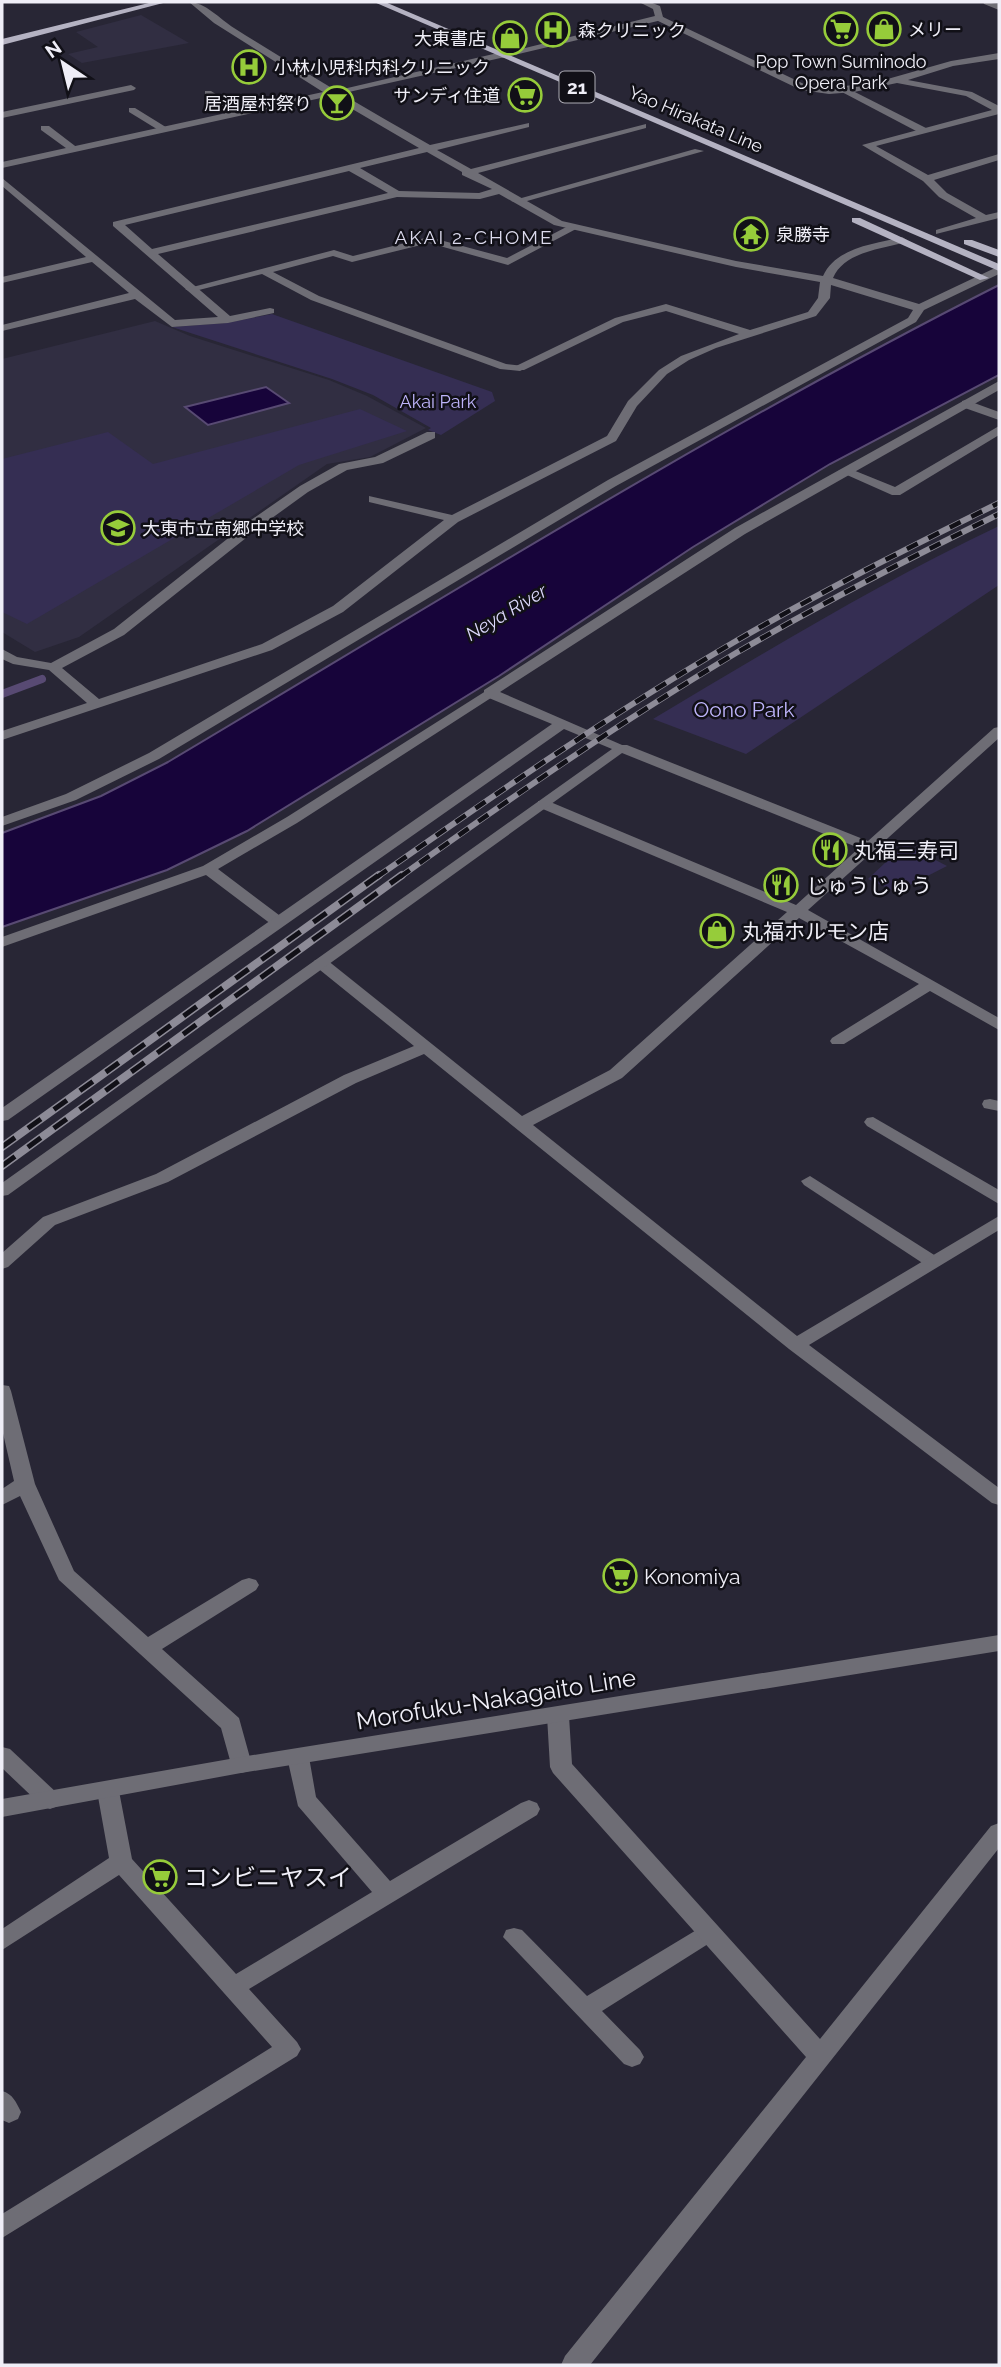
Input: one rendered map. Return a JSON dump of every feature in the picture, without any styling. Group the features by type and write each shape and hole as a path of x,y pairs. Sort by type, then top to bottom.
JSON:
{"main road":[{"path":"2,42 163,2"},
{"name":"Yao Hirakata Line","path":"378,2 631,110 643,121 776,173 999,269"},
{"path":"643,121 699,151 984,278"},
{"path":"643,121 679,121 940,232 999,254"}],"street":[{"path":"193,2 216,21 331,93 497,191 558,223 736,264 824,279 920,308"},
{"path":"643,2 657,8 659,18"},
{"path":"988,2 999,7"},
{"path":"2,165 659,18 804,88 821,92 896,80 978,57 999,56"},
{"path":"896,80 969,94 999,111"},
{"path":"2,115 135,91 120,81"},
{"path":"843,89 922,130"},
{"path":"208,93 240,113"},
{"path":"132,110 164,130"},
{"path":"985,219 943,195 927,179 867,145 999,111"},
{"path":"466,173 643,121"},
{"path":"228,320 148,253 117,223 526,125"},
{"path":"45,128 74,149"},
{"path":"516,201 699,151"},
{"path":"927,179 999,157"},
{"path":"352,168 397,194"},
{"path":"2,181 172,324 228,320 270,311"},
{"path":"148,253 397,194 480,196 497,191"},
{"path":"940,232 999,215"},
{"path":"191,289 334,253 352,260 429,240 508,262 572,227"},
{"path":"2,736 267,647 338,609 454,519 612,438 632,404 663,372 712,346 812,314 824,298 824,279 830,267 853,255 902,240"},
{"path":"2,281 94,258"},
{"path":"2,822 71,797 154,756 612,483 912,320 920,308 999,269"},
{"path":"264,271 315,298 504,367 520,368 619,320 666,306 751,334"},
{"path":"2,328 136,295"},
{"path":"2,942 208,869 292,820 740,531 999,385"},
{"path":"966,404 999,416"},
{"path":"844,471 896,492 999,430"},
{"path":"53,667 119,632 256,523 304,489 343,467 379,460 430,435"},
{"path":"373,499 454,519"},
{"path":"2,653 13,660 53,667 98,705"},
{"path":"489,693 870,847"},
{"path":"2,1116 562,724"},
{"path":"519,1125 616,1074 999,731"},
{"path":"2,1191 206,1040 321,963 622,748"},
{"path":"543,804 798,911 999,1025"},
{"path":"208,869 277,921"},
{"path":"321,963 423,1048 796,1345 999,1498"},
{"path":"838,1041 930,984"},
{"path":"2,1263 49,1221 162,1178 349,1079 423,1048"},
{"path":"873,1122 999,1198"},
{"path":"810,1181 933,1262"},
{"path":"796,1345 999,1222"},
{"path":"2,1391 25,1484 66,1575 231,1724 241,1765"},
{"path":"2,1498 25,1484"},
{"path":"147,1648 249,1584"},
{"name":"Morofuku-Nakagaito Line","path":"2,1808 241,1765 999,1643"},
{"path":"558,1716 561,1767 821,2057"},
{"path":"2,1755 50,1800"},
{"path":"298,1757 306,1800 387,1894"},
{"path":"2,2227 289,2049 121,1862 108,1791"},
{"path":"233,1987 529,1809"},
{"path":"574,2365 999,1832"},
{"path":"2,1941 121,1862"},
{"path":"586,2009 708,1932"},
{"path":"514,1937 632,2057"}],"shaded area":[{"path":"141,15 189,43 82,63 68,54 98,47 76,32"},
{"name":"大東市立南郷中学校","path":"155,321 190,336 329,380 367,396 426,428 370,457 327,464 79,637 35,652 2,632 2,359"}],"green space":[{"name":"Akai Park","path":"272,314 492,392 495,401 441,435 428,430 431,428 373,395 172,327 226,323"},
{"path":"360,409 407,431 299,465 27,624 2,612 2,459 108,432 153,464"},
{"name":"Oono Park","path":"999,526 999,585 746,754 653,719 867,594"},
{"path":"905,844 947,866 896,892 868,879"}],"water":[{"name":"Neya River","path":"999,285 999,375 830,464 693,547 499,676 247,831 167,870 2,927 2,833 101,796 168,762 683,456 787,397"},
{"path":"266,387 289,403 208,425 185,407"}],"waterway":[{"path":"2,694 42,679"}],"railway":[{"path":"377,877 554,755 690,668 834,587 999,503"},
{"path":"400,877 565,762 736,653 866,581 999,514"},
{"path":"2,1147 379,875"},
{"path":"2,1166 402,875"}],"place":[{"name":"Pop Town Suminodo Opera Park","path":"841,29"},
{"name":"メリー","path":"884,29"},
{"name":"森クリニック","path":"553,30"},
{"name":"大東書店","path":"510,38"},
{"name":"小林小児科内科クリニック","path":"249,67"},
{"name":"サンディ住道","path":"525,95"},
{"name":"居酒屋村祭り","path":"337,103"},
{"name":"泉勝寺","path":"751,234"},
{"name":"大東市立南郷中学校","path":"118,528"},
{"name":"丸福三寿司","path":"830,850"},
{"name":"じゅうじゅう","path":"781,885"},
{"name":"丸福ホルモン店","path":"717,931"},
{"name":"Konomiya","path":"620,1576"},
{"name":"コンビニヤスイ","path":"160,1877"}],"district":[{"name":"AKAI 2-CHOME","path":"474,237"}]}
